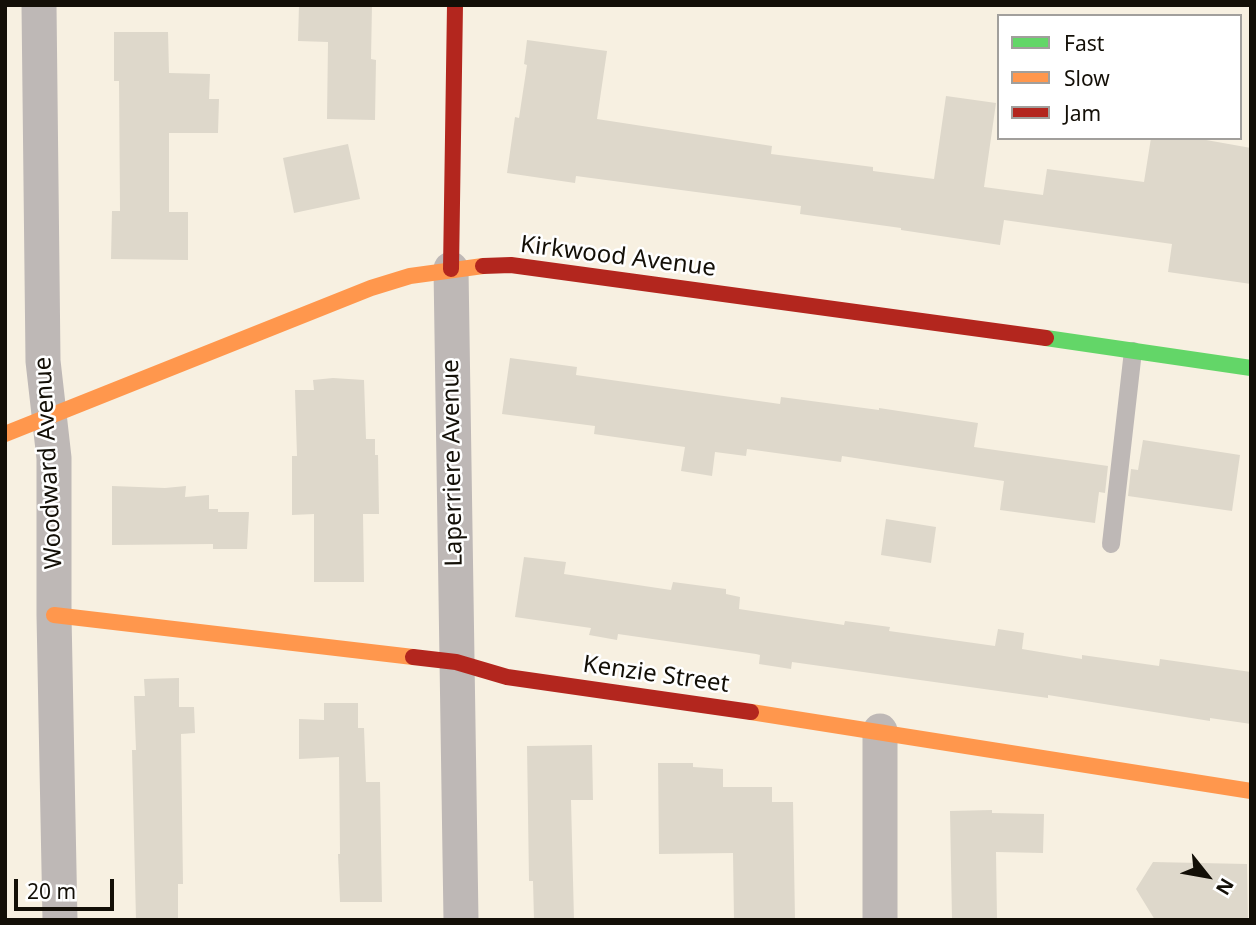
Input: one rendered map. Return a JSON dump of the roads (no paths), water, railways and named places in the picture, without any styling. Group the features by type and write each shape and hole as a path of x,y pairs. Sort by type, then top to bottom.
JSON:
{"street":[{"name":"Woodward Avenue","path":"39,5 41,278 43,361 51,415 55,546 60,920"},
{"name":"Laperriere Avenue","path":"455,5 451,269 461,920"},
{"name":"Kirkwood Avenue","path":"5,434 371,288 410,276 451,269 511,265 1251,368"},
{"name":"Kenzie Street","path":"54,615 456,662 507,677 880,731 1251,791"},
{"path":"880,731 880,920"}],"lane":[{"path":"1111,544 1133,351"}]}
